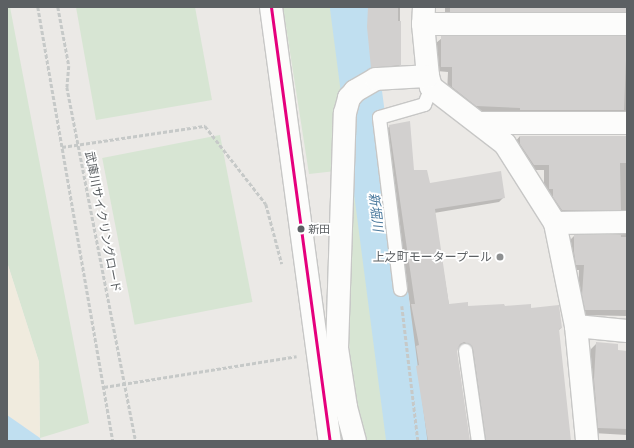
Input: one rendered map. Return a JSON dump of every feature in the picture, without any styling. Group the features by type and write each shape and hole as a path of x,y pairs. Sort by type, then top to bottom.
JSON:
{"street":[{"path":"270,7 319,351 330,441"},
{"path":"429,81 423,16 627,24"},
{"path":"355,441 346,407 319,351 344,113 349,98 362,87 376,79 429,81 505,144 555,223 576,326 586,441"},
{"path":"479,123 627,123"},
{"path":"555,223 627,222"},
{"path":"576,326 627,331"}],"lane":[{"path":"400,289 379,117 424,104 429,81"},
{"path":"465,350 478,441"}],"path":[{"path":"38,7 112,441"},
{"name":"武庫川サイクリングロード","path":"58,7 69,66 67,87 136,441"},
{"path":"62,147 205,126 266,204 284,272"},
{"path":"400,289 418,441"},
{"path":"104,387 319,351"}],"green space":[{"path":"7,7 10,7 89,423 40,438 39,362 7,262"},
{"path":"76,7 195,7 212,100 96,120"},
{"path":"283,7 339,7 352,80 338,95 336,171 309,174"},
{"path":"220,135 252,302 135,325 102,158"},
{"path":"361,185 382,361 395,441 360,441 343,357 350,357 349,342 341,342 351,187"}],"sand":[{"path":"7,262 39,362 40,438 7,415"}],"water":[{"path":"7,415 40,438 41,441 7,441"}],"building":[{"path":"368,7 398,7 398,21 401,21 401,65 371,68 367,27"},
{"path":"450,7 627,7 627,12 450,12"},
{"path":"441,36 627,36 624,110 520,110 520,108 476,106 452,87 452,67 441,67"},
{"path":"410,121 414,170 427,170 430,183 501,171 505,198 435,209 449,304 468,302 468,306 504,304 505,306 531,304 531,308 559,305 562,328 559,329 571,441 486,441 473,349 471,345 464,342 460,344 457,351 470,441 428,441 416,366 419,365 416,346 419,345 411,304 415,304 389,125"},
{"path":"520,136 627,136 627,163 620,163 621,210 562,210 553,197 553,189 549,189 549,165 534,165 520,144"},
{"path":"574,235 621,235 621,237 627,237 627,310 585,310 582,295 584,265 576,265"},
{"path":"596,342 618,344 618,350 627,351 627,429 598,428 594,379"}],"waterway":[{"name":"新堀川","path":"350,7 406,441"}],"transit line":[{"path":"271,7 330,441"}],"place":[{"name":"新田","path":"301,229"},
{"name":"上之町モータープール","path":"500,257"}]}
